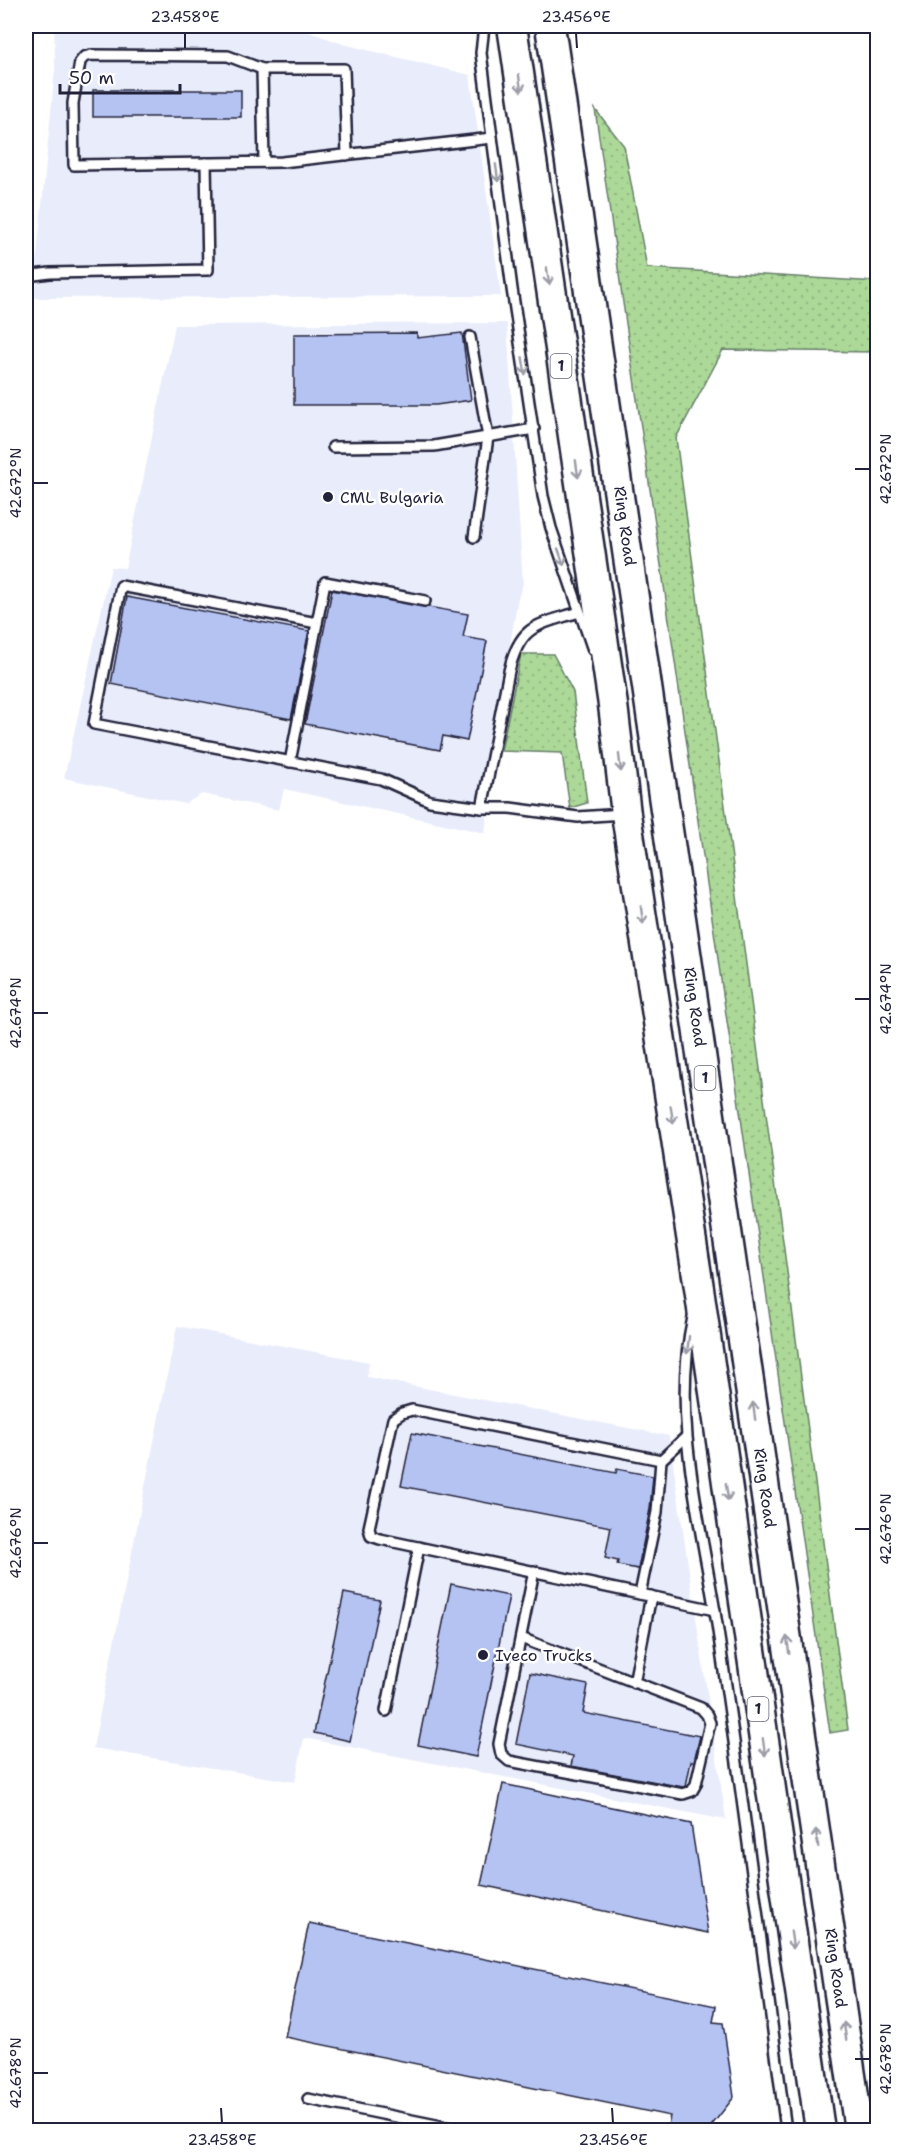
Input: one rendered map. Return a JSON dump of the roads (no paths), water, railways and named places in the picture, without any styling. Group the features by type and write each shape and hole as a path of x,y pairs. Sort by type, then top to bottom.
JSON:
{"highway":[{"name":"1","path":"512,26 613,705 626,814 699,1288 820,2130"},
{"name":"Ring Road","path":"550,26 859,2130"}],"lane":[{"path":"484,26 481,53 543,496 551,528 579,612 613,705"},
{"path":"347,155 344,69 262,69 228,56 91,55 84,57 81,62 73,103 74,165 264,162 347,155 492,138"},
{"path":"262,69 264,162"},
{"path":"26,276 50,273 208,270 206,163"},
{"path":"471,337 488,437 474,537"},
{"path":"333,447 434,446 534,429"},
{"path":"290,762 325,582 425,601"},
{"path":"317,623 121,586 94,724 381,779 430,801 578,817 626,814"},
{"path":"482,808 509,671 520,639 532,629 579,612"},
{"path":"699,1288 687,1344 686,1437 715,1610 786,2130"},
{"path":"661,1460 412,1410 393,1419 369,1528 371,1536 715,1610"},
{"path":"640,1594 657,1512 661,1460 686,1437"},
{"path":"386,1711 419,1547"},
{"path":"521,1638 700,1708 708,1715 710,1724 696,1784 692,1791 683,1794 509,1761 501,1754 499,1744 534,1572"},
{"path":"634,1683 651,1596"},
{"path":"308,2099 461,2130"}],"place":[{"name":"CML Bulgaria","path":"328,497"},
{"name":"Iveco Trucks","path":"483,1655"}]}
